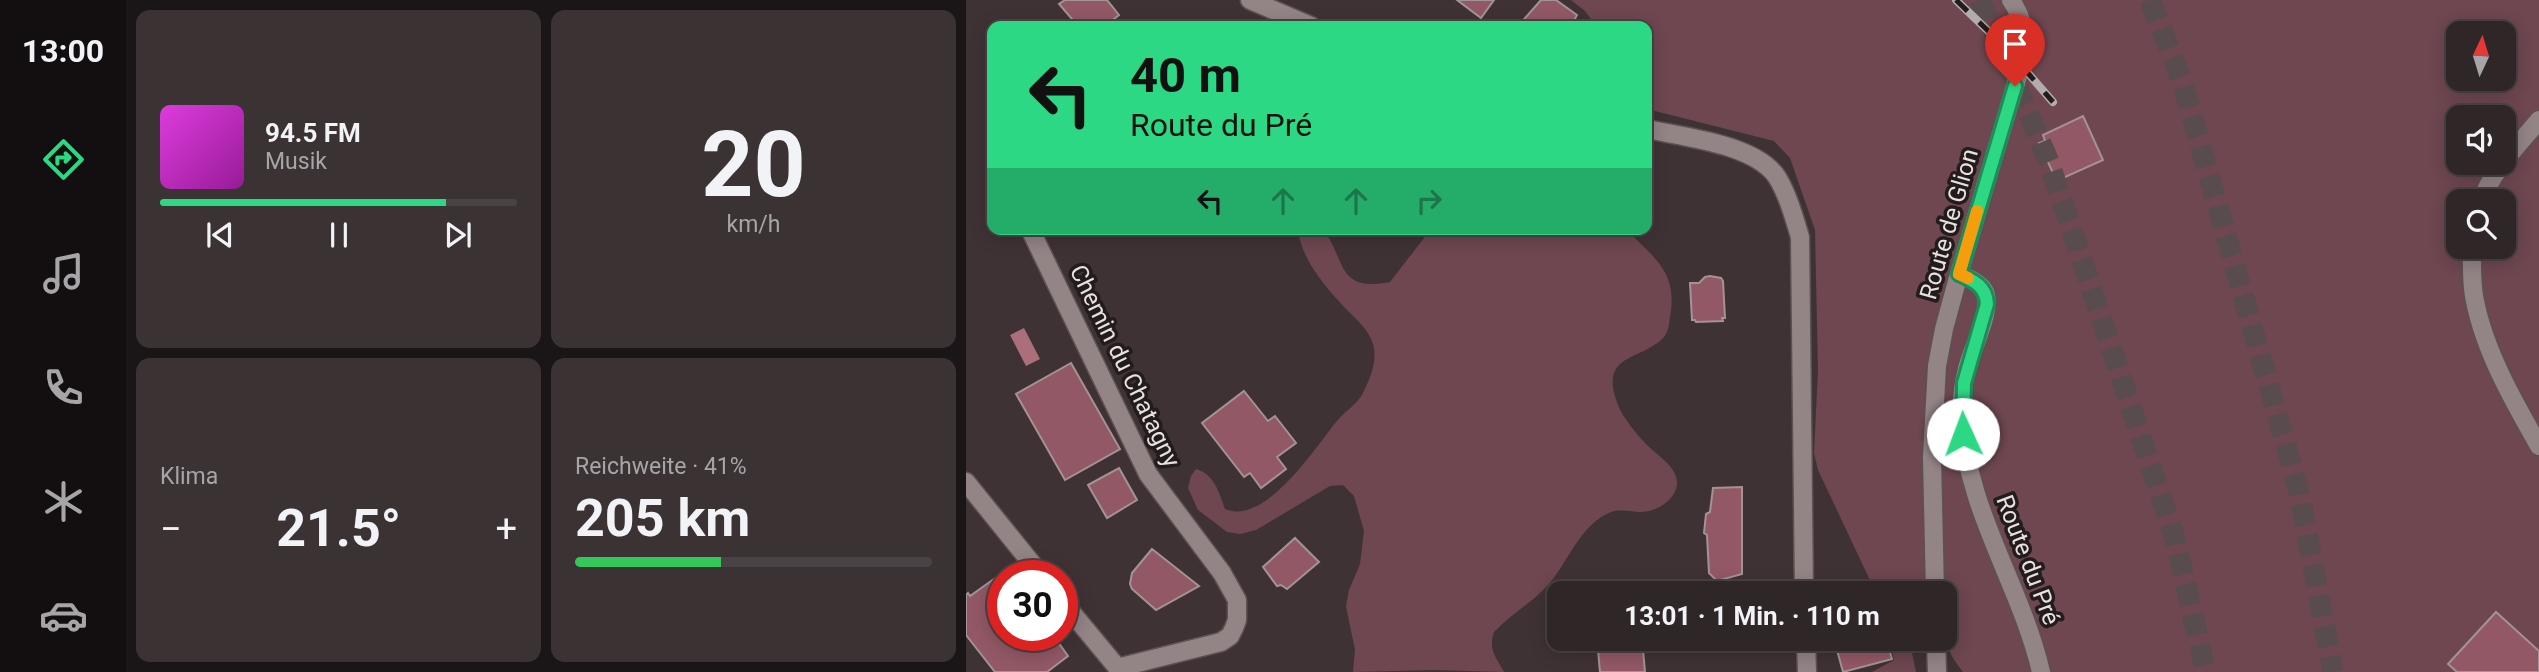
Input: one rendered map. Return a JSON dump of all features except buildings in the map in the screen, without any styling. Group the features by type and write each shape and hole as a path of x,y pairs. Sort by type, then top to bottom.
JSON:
{"street":[{"path":"1250,0 1299,21"},
{"name":"Route de Glion","path":"1935,581 1934,404 1937,366 1959,274 2024,56 2026,41 2023,24 2011,0"},
{"path":"2486,189 2539,120"},
{"path":"1652,130 1723,146 1754,158 1776,174 1787,198 1800,237 1804,581"},
{"name":"Chemin du Chatagny","path":"1033,235 1147,474 1222,573 1237,600 1237,620 1234,628 1230,636 1221,642 1119,670"},
{"path":"2472,259 2474,300 2482,331 2518,409 2539,446"},
{"name":"Route du Pré","path":"1959,274 1981,286 1987,304 1964,383 1964,446 1974,488 1998,556 2027,622 2041,672"},
{"path":"966,482 1029,560"},
{"path":"1078,620 1119,670"},
{"path":"1806,651 1807,669"},
{"path":"1936,651 1937,672"}],"shaded area":[{"path":"1571,0 2539,0 2539,672 1963,672 1950,651 1957,651 1957,581 1870,581 1818,470 1814,453 1818,370 1815,230 1790,158 1774,141 1652,110 1652,21 1592,21"},
{"path":"1299,235 1326,235 1350,277 1372,284 1390,282 1426,235 1632,235 1663,268 1668,278 1672,302 1666,333 1663,339 1616,368 1613,389 1627,421 1676,476 1674,494 1655,509 1643,512 1611,512 1592,524 1552,581 1547,581 1547,587 1494,632 1492,649 1504,672 1353,672 1355,650 1346,606 1349,590 1360,564 1364,531 1354,496 1343,485 1330,486 1256,530 1240,534 1227,532 1198,510 1188,488 1196,469 1212,479 1225,509 1240,511 1256,506 1288,482 1365,389 1375,357 1369,334 1331,293 1304,252"},
{"path":"1024,328 1040,359 1026,366 1010,335"},
{"path":"1892,651 1912,651 1916,672 1872,672 1894,660"}],"tunnel":[{"path":"1980,0 2049,162 2175,539 2206,672"},
{"path":"2150,0 2183,84 2299,492 2333,672"}],"railway":[{"path":"1956,0 2006,48 2053,102"}],"slow traffic":[{"path":"1968,278 1959,274 1977,211"}],"route":[{"path":"1963,434 1964,383 1987,298 1981,286 1959,274 2015,86"}]}
